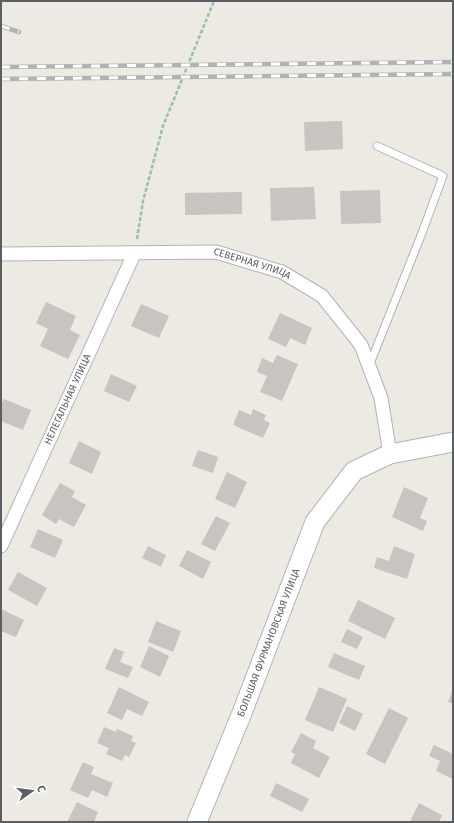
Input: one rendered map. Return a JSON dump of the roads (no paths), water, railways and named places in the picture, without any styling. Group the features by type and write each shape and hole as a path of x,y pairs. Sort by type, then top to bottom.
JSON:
{"main road":[{"path":"390,454 453,442"},
{"name":"БОЛЬШАЯ ФУРМАНОВСКАЯ УЛИЦА","path":"197,822 245,706 315,522 354,471 390,454"}],"street":[{"name":"СЕВЕРНАЯ УЛИЦА","path":"1,254 134,254 216,252 282,272 322,296 361,345 381,398 390,454"},
{"name":"НЕЛЕГАЛЬНАЯ УЛИЦА","path":"1,546 134,254"}],"lane":[{"path":"369,367 422,234 443,176 377,146"}],"railway":[{"path":"1,26 19,32"},
{"path":"1,67 453,62"},
{"path":"1,79 453,74"}]}
